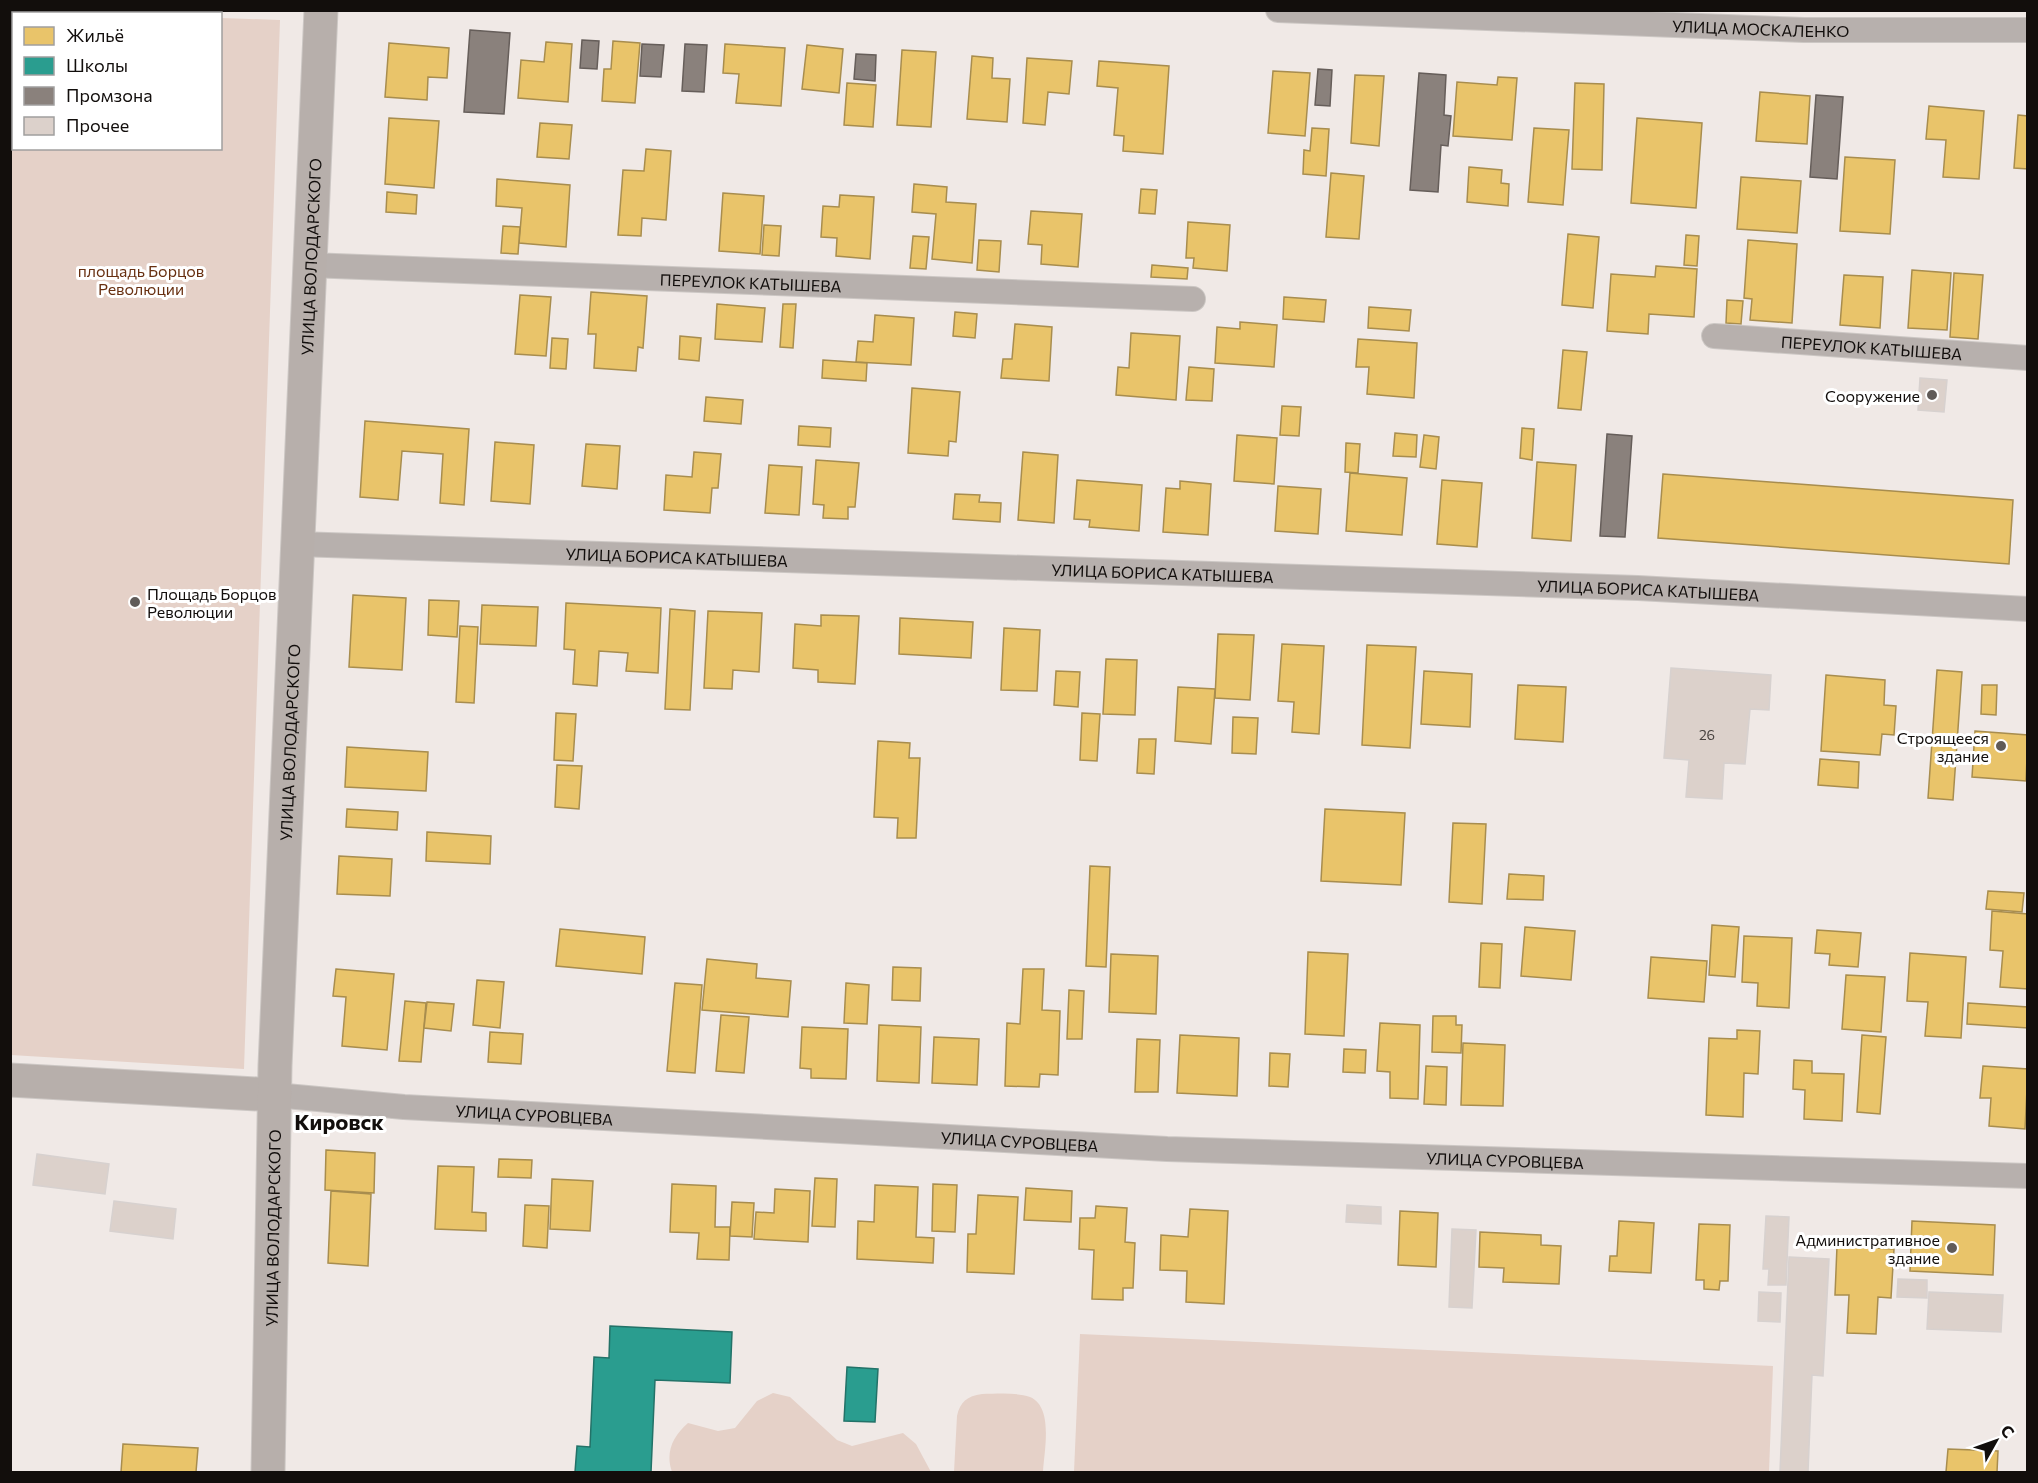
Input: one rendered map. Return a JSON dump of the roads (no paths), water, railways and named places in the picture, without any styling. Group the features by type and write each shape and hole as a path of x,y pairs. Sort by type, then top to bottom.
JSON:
{"street":[{"name":"УЛИЦА ВОЛОДАРСКОГО","path":"268,1473 276,1042 321,10"},
{"name":"УЛИЦА МОСКАЛЕНКО","path":"1278,10 1804,30 2028,30"},
{"name":"ПЕРЕУЛОК КАТЫШЕВА","path":"309,265 1193,299"},
{"name":"ПЕРЕУЛОК КАТЫШЕВА","path":"1714,336 2028,358"},
{"name":"УЛИЦА БОРИСА КАТЫШЕВА","path":"297,544 1638,588 2028,609"},
{"name":"УЛИЦА СУРОВЦЕВА","path":"10,1080 275,1095 404,1107 1167,1149 2028,1176"}],"place":[{"name":"Сооружение","path":"1932,395"},
{"name":"Площадь Борцов Революции","path":"135,602"},
{"name":"Строящееся здание","path":"2001,746"},
{"name":"Административное здание","path":"1952,1248"}],"district":[{"name":"Кировск","path":"339,1121"}],"park label":[{"name":"площадь Борцов Революции","path":"141,279"}]}
